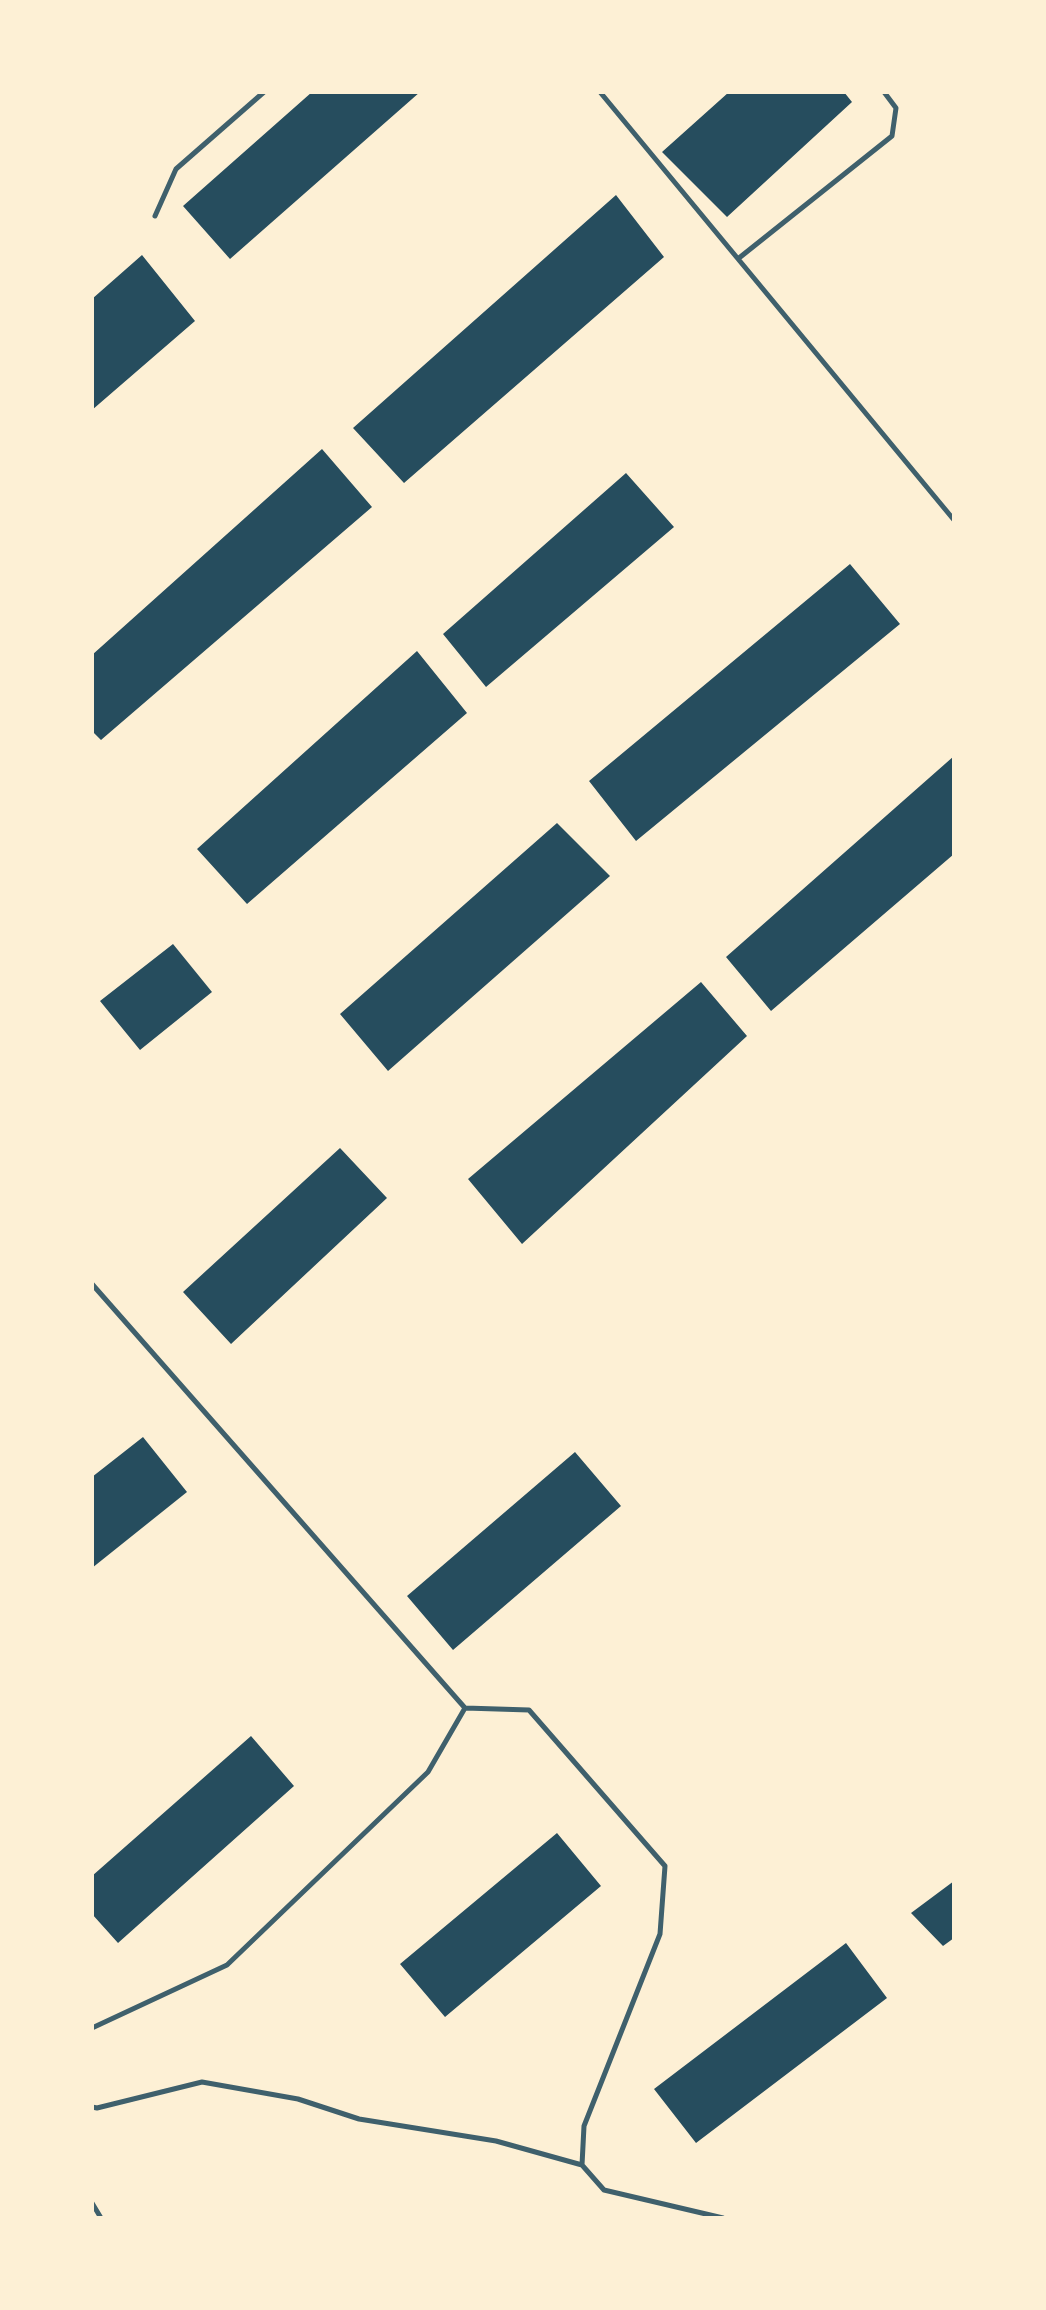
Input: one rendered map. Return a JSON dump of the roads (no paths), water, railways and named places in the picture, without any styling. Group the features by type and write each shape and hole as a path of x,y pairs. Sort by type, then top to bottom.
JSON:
{"street":[{"path":"155,216 176,170 264,92"},
{"path":"600,92 954,520"},
{"path":"739,258 892,136 896,108 884,92"},
{"path":"92,1284 465,1708 529,1710 666,1866 660,1934 584,2126 582,2165"},
{"path":"92,2028 227,1965 428,1772 465,1708"},
{"path":"92,2107 97,2108 202,2082 298,2099 359,2119 496,2141 582,2165 604,2190 724,2218"},
{"path":"92,2204 101,2218"}]}
